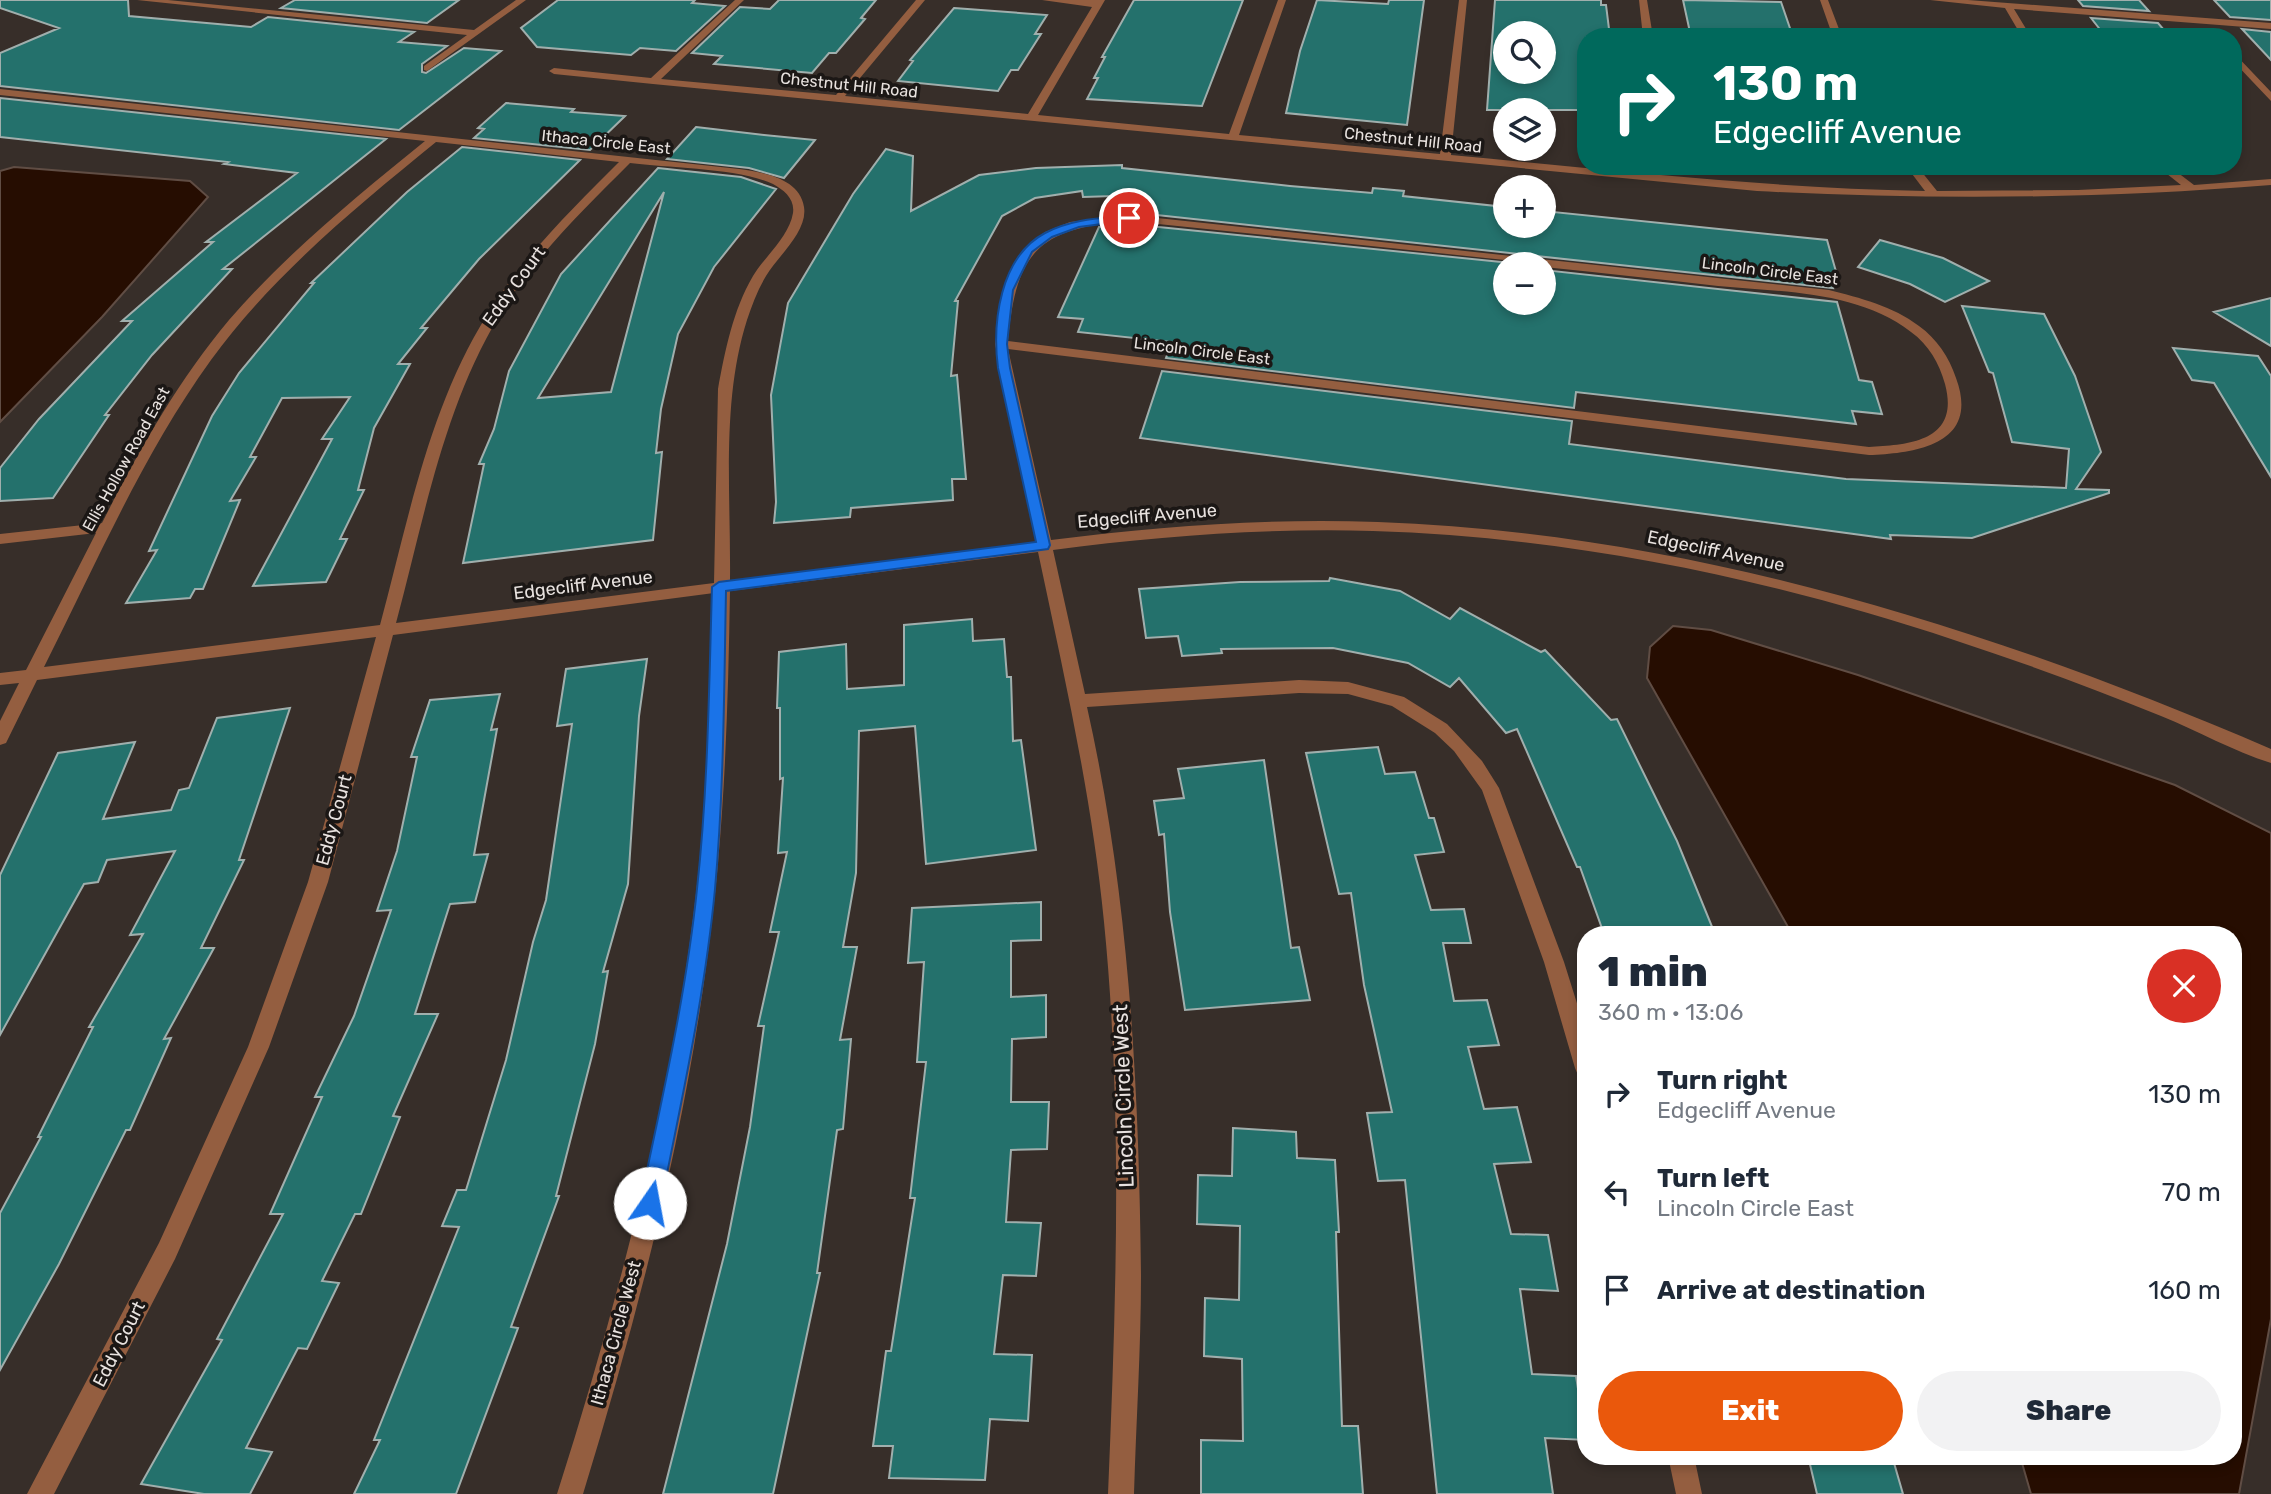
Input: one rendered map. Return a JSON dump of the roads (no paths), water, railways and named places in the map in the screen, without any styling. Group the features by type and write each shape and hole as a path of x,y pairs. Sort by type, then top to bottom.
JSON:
{"street":[{"path":"141,0 477,33"},
{"path":"426,68 522,0"},
{"path":"653,81 740,0"},
{"path":"838,99 921,0"},
{"path":"1031,118 1100,2 1046,0"},
{"path":"1233,138 1282,0"},
{"path":"1445,159 1463,0"},
{"path":"1643,0 1647,28"},
{"path":"1824,0 1835,28"},
{"path":"1934,0 2271,26"},
{"path":"2008,6 2021,28"},
{"path":"2203,21 2209,28"},
{"path":"2242,65 2271,98"},
{"name":"Chestnut Hill Road","path":"554,71 1577,172"},
{"name":"Ithaca Circle East","path":"0,92 754,174 788,189 799,204 797,221 760,276 733,344 725,389 719,587"},
{"name":"Ellis Hollow Road East","path":"0,738 171,408 247,306 289,261 344,211 434,139"},
{"name":"Eddy Court","path":"40,1494 167,1251 258,1047 318,882 439,435 456,383 477,337 526,265 557,228 627,160"},
{"name":"Chestnut Hill Road","path":"1606,175 1796,191 2024,197 2193,189 2271,182"},
{"path":"1666,175 1667,181"},
{"path":"1918,175 1935,196"},
{"path":"2174,175 2193,189"},
{"name":"Lincoln Circle East","path":"1001,344 1857,450 1890,450 1926,442 1950,426 1958,405 1941,356 1921,334 1872,306 1829,294 1138,219 1111,219 1078,224 1049,235 1028,250 1008,290 1001,344 1043,545"},
{"name":"Edgecliff Avenue","path":"0,679 1043,545 1167,532 1338,526 1501,535 1596,547 1694,565 1897,615 2058,669 2271,756"},
{"path":"0,539 107,527"},
{"name":"Lincoln Circle West","path":"1043,545 1096,787 1114,922 1126,1083 1129,1279 1121,1494"},
{"name":"Ithaca Circle West","path":"570,1494 645,1228 682,1053 706,890 714,769 719,587"},
{"path":"1078,701 1323,686 1375,694 1401,703 1446,731 1478,767 1490,788 1553,962 1577,1039"},
{"path":"1683,1465 1689,1494"}]}
